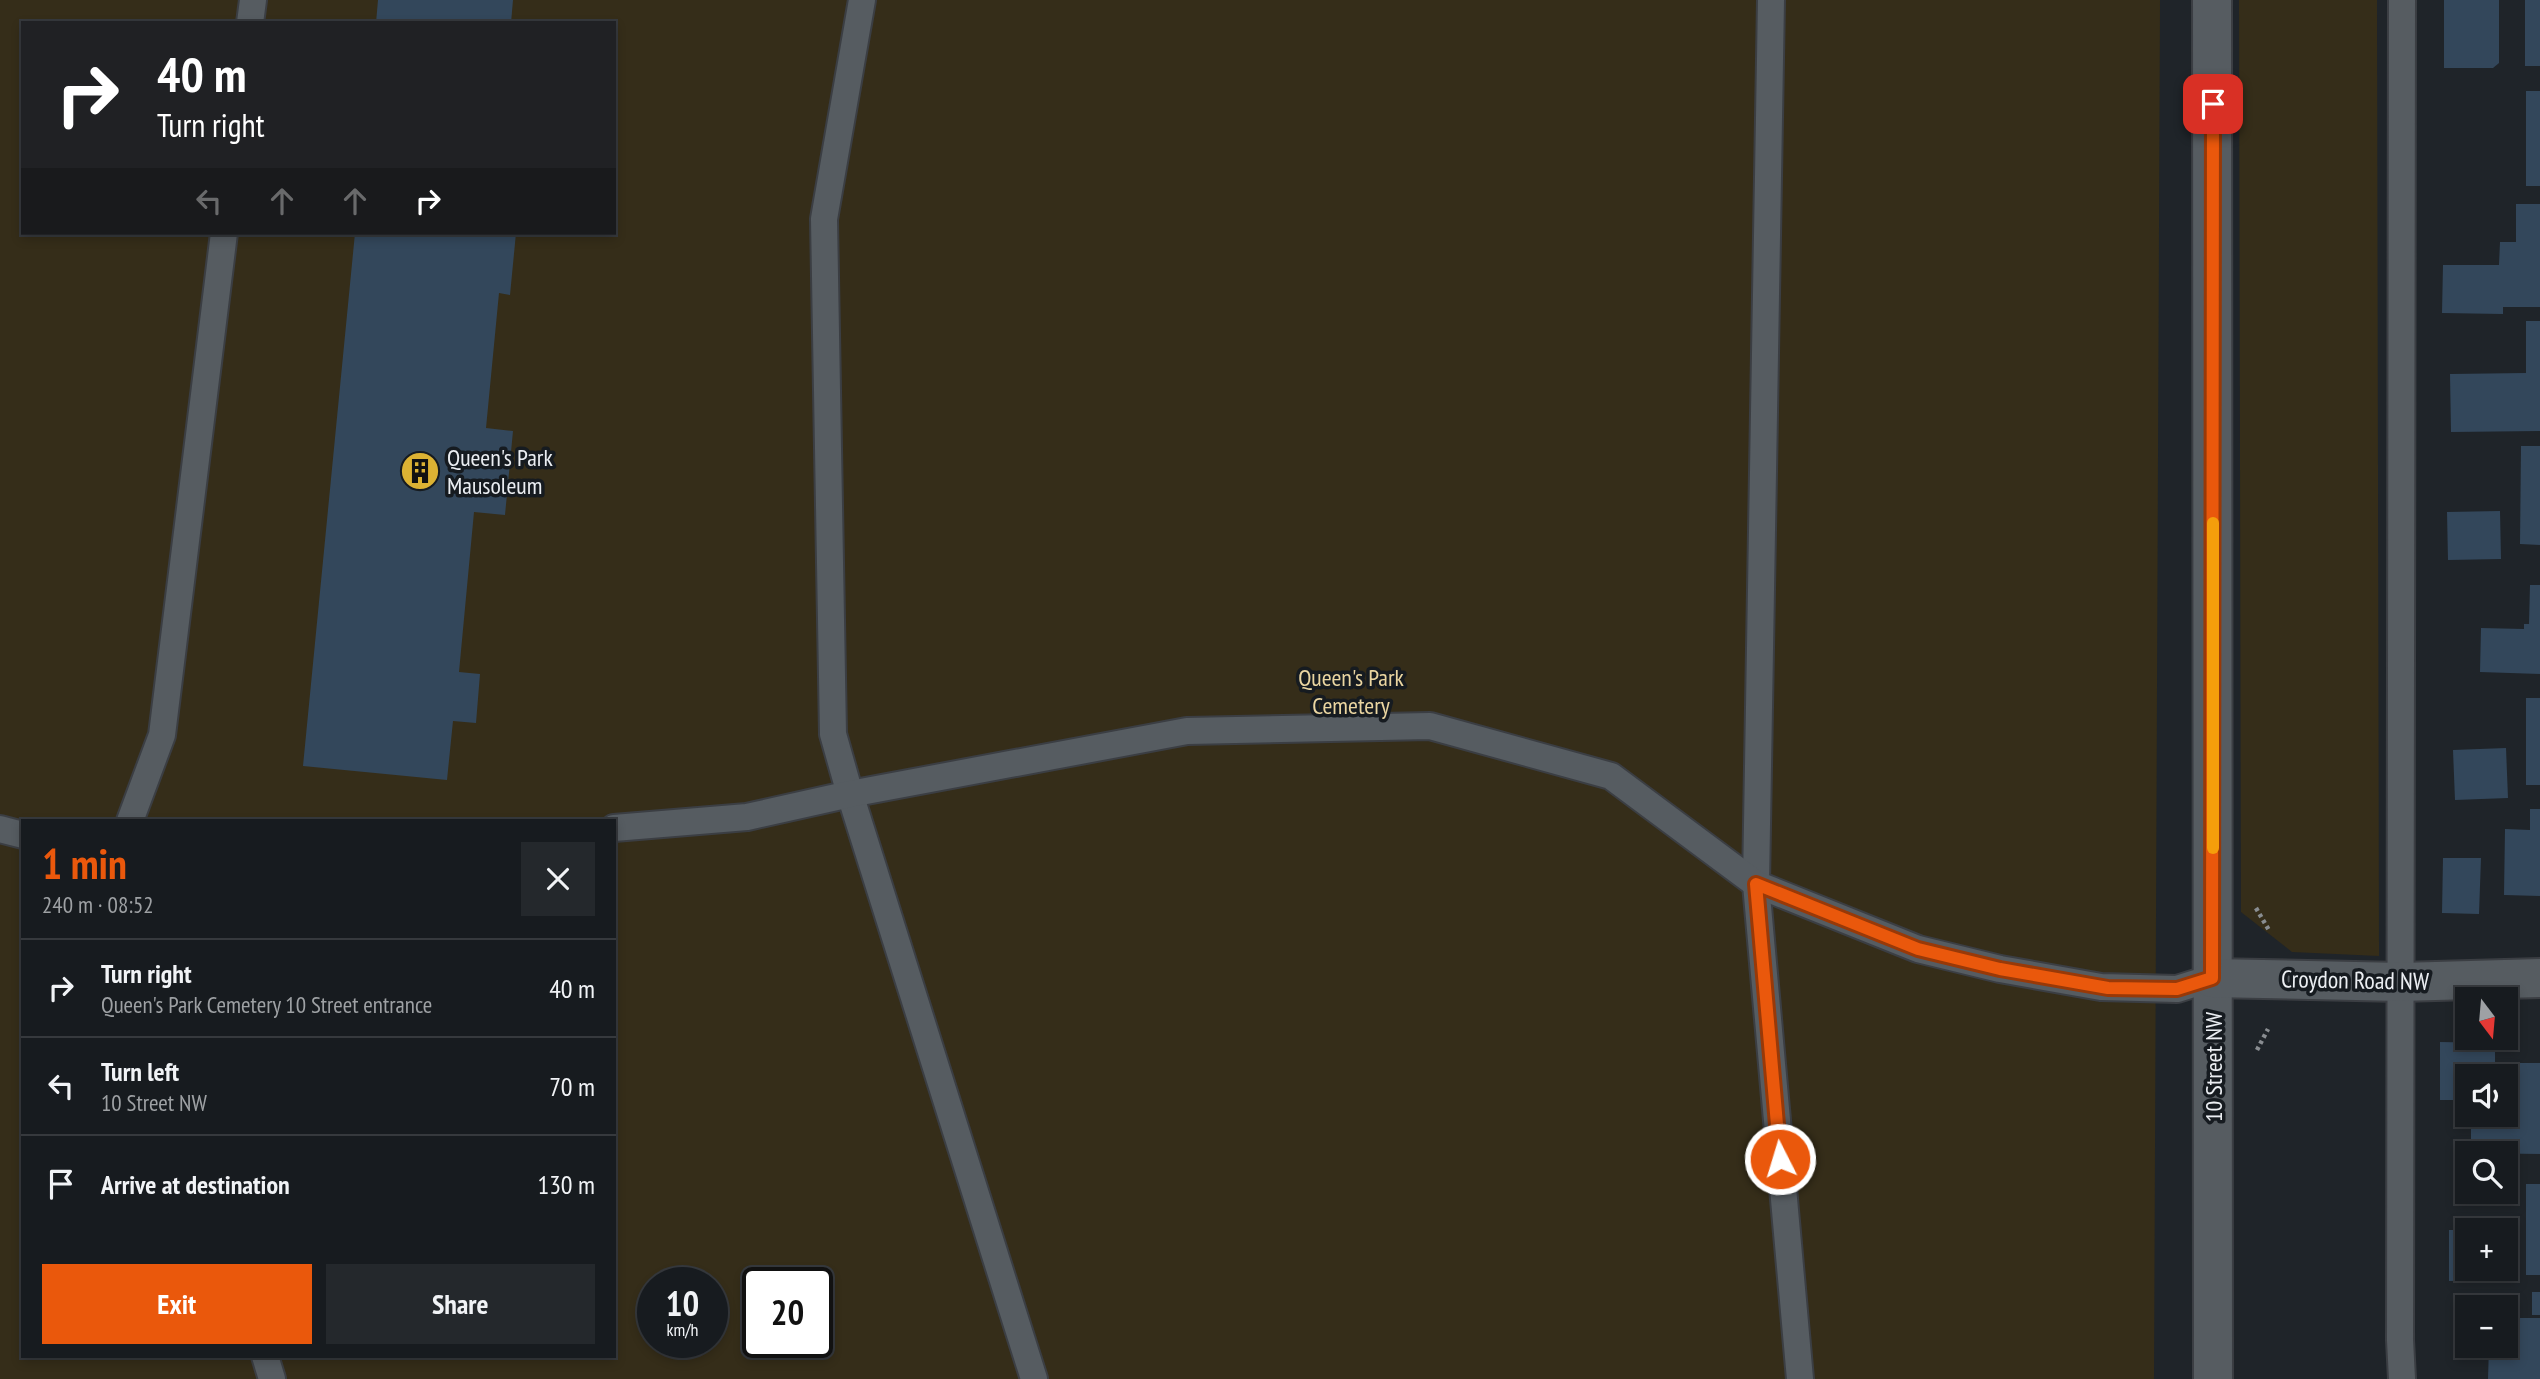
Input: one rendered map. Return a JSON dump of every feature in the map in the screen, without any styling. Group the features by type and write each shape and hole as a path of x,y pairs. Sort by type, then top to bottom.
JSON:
{"street":[{"name":"10 Street NW","path":"2212,0 2213,1379"},
{"name":"Croydon Road NW","path":"2212,978 2401,982 2540,978"}],"lane":[{"path":"250,21 253,0"},
{"path":"863,0 824,219 833,734 1034,1379"},
{"path":"1771,0 1756,884 1800,1379"},
{"path":"2402,0 2402,1379"},
{"path":"131,819 162,734 224,235"},
{"path":"616,828 747,817 850,794 1187,731 1430,726 1611,776 1756,884 1918,949 2000,969 2108,988 2177,989 2212,978"},
{"path":"0,829 21,834"},
{"path":"266,1358 272,1379"}],"green space":[{"name":"Queen's Park Cemetery","path":"0,0 2160,0 2154,1379 0,1379"},
{"path":"2239,0 2377,0 2379,956 2292,952 2241,912"}],"building":[{"path":"378,0 513,0 511,21 376,21"},
{"path":"2444,0 2499,0 2499,63 2493,68 2444,68"},
{"path":"2525,0 2540,0 2540,66 2525,66"},
{"path":"2526,91 2540,91 2540,186 2526,186"},
{"path":"2516,204 2540,204 2540,307 2503,307 2503,314 2442,313 2443,265 2499,265 2500,242 2516,242"},
{"name":"Queen's Park Mausoleum","path":"355,235 516,235 510,295 499,293 486,428 513,431 505,515 474,512 459,672 480,674 476,723 453,721 447,780 303,766"},
{"path":"2526,321 2540,321 2540,431 2451,432 2450,374 2526,373"},
{"path":"2521,446 2540,446 2540,545 2520,544"},
{"path":"2500,511 2501,559 2448,560 2447,512"},
{"path":"2530,585 2540,585 2540,674 2480,672 2481,628 2524,629 2524,624 2529,624"},
{"path":"2526,698 2540,698 2540,785 2526,785"},
{"path":"2506,748 2508,798 2455,800 2453,750"},
{"path":"2530,809 2540,809 2540,896 2504,895 2505,829 2530,830"},
{"path":"2443,858 2481,858 2479,914 2442,913"},
{"path":"2440,1042 2455,1042 2455,1050 2495,1050 2495,1064 2455,1064 2455,1100 2440,1100"},
{"path":"2540,1063 2540,1154 2518,1154 2518,1141 2471,1141 2471,1127 2518,1127 2518,1064 2508,1064"},
{"path":"2526,1184 2540,1184 2540,1275 2526,1275"},
{"path":"2449,1230 2455,1230 2455,1281 2449,1281"},
{"path":"2532,1292 2540,1292 2540,1315 2532,1315"},
{"path":"2518,1318 2540,1318 2540,1379 2488,1379 2489,1358 2518,1358"}],"slow traffic":[{"path":"2213,523 2213,848"}],"place":[{"name":"Queen's Park Mausoleum","path":"420,471"}],"route":[{"path":"1780,1159 1756,884 1918,949 2000,969 2108,988 2177,989 2212,978 2213,104"}]}
